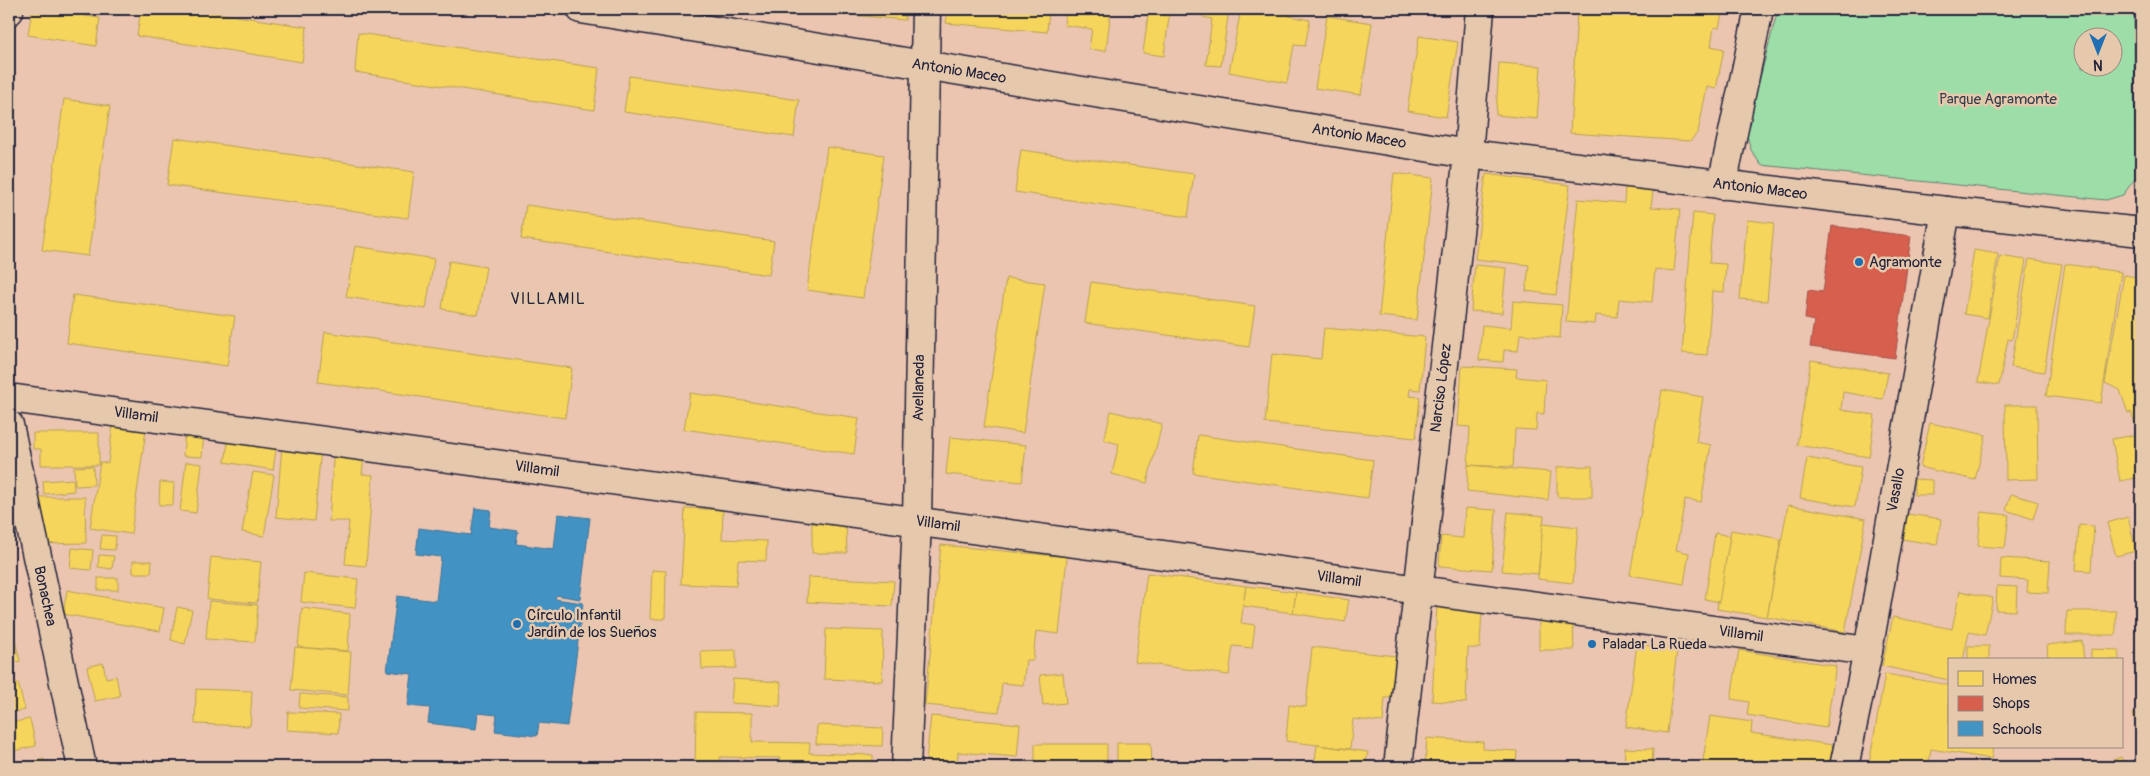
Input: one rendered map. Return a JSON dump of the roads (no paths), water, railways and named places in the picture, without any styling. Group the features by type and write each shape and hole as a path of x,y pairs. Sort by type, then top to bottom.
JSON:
{"street":[{"name":"Antonio Maceo","path":"581,9 1468,154 1946,211 2141,232"},
{"name":"Avellaneda","path":"906,767 917,522 926,9"},
{"name":"Narciso López","path":"1398,767 1468,154 1480,9"},
{"path":"1722,185 1759,9"},
{"name":"Vasallo","path":"1844,767 1868,651 1946,211"},
{"name":"Villamil","path":"9,398 1868,651"},
{"name":"Bonachea","path":"9,425 82,767"}],"place":[{"name":"Agramonte","path":"1859,262"},
{"name":"Círculo Infantil Jardín de los Sueños","path":"517,624"},
{"name":"Paladar La Rueda","path":"1592,644"}],"district":[{"name":"VILLAMIL","path":"548,299"}],"park label":[{"name":"Parque Agramonte","path":"1998,99"}]}
